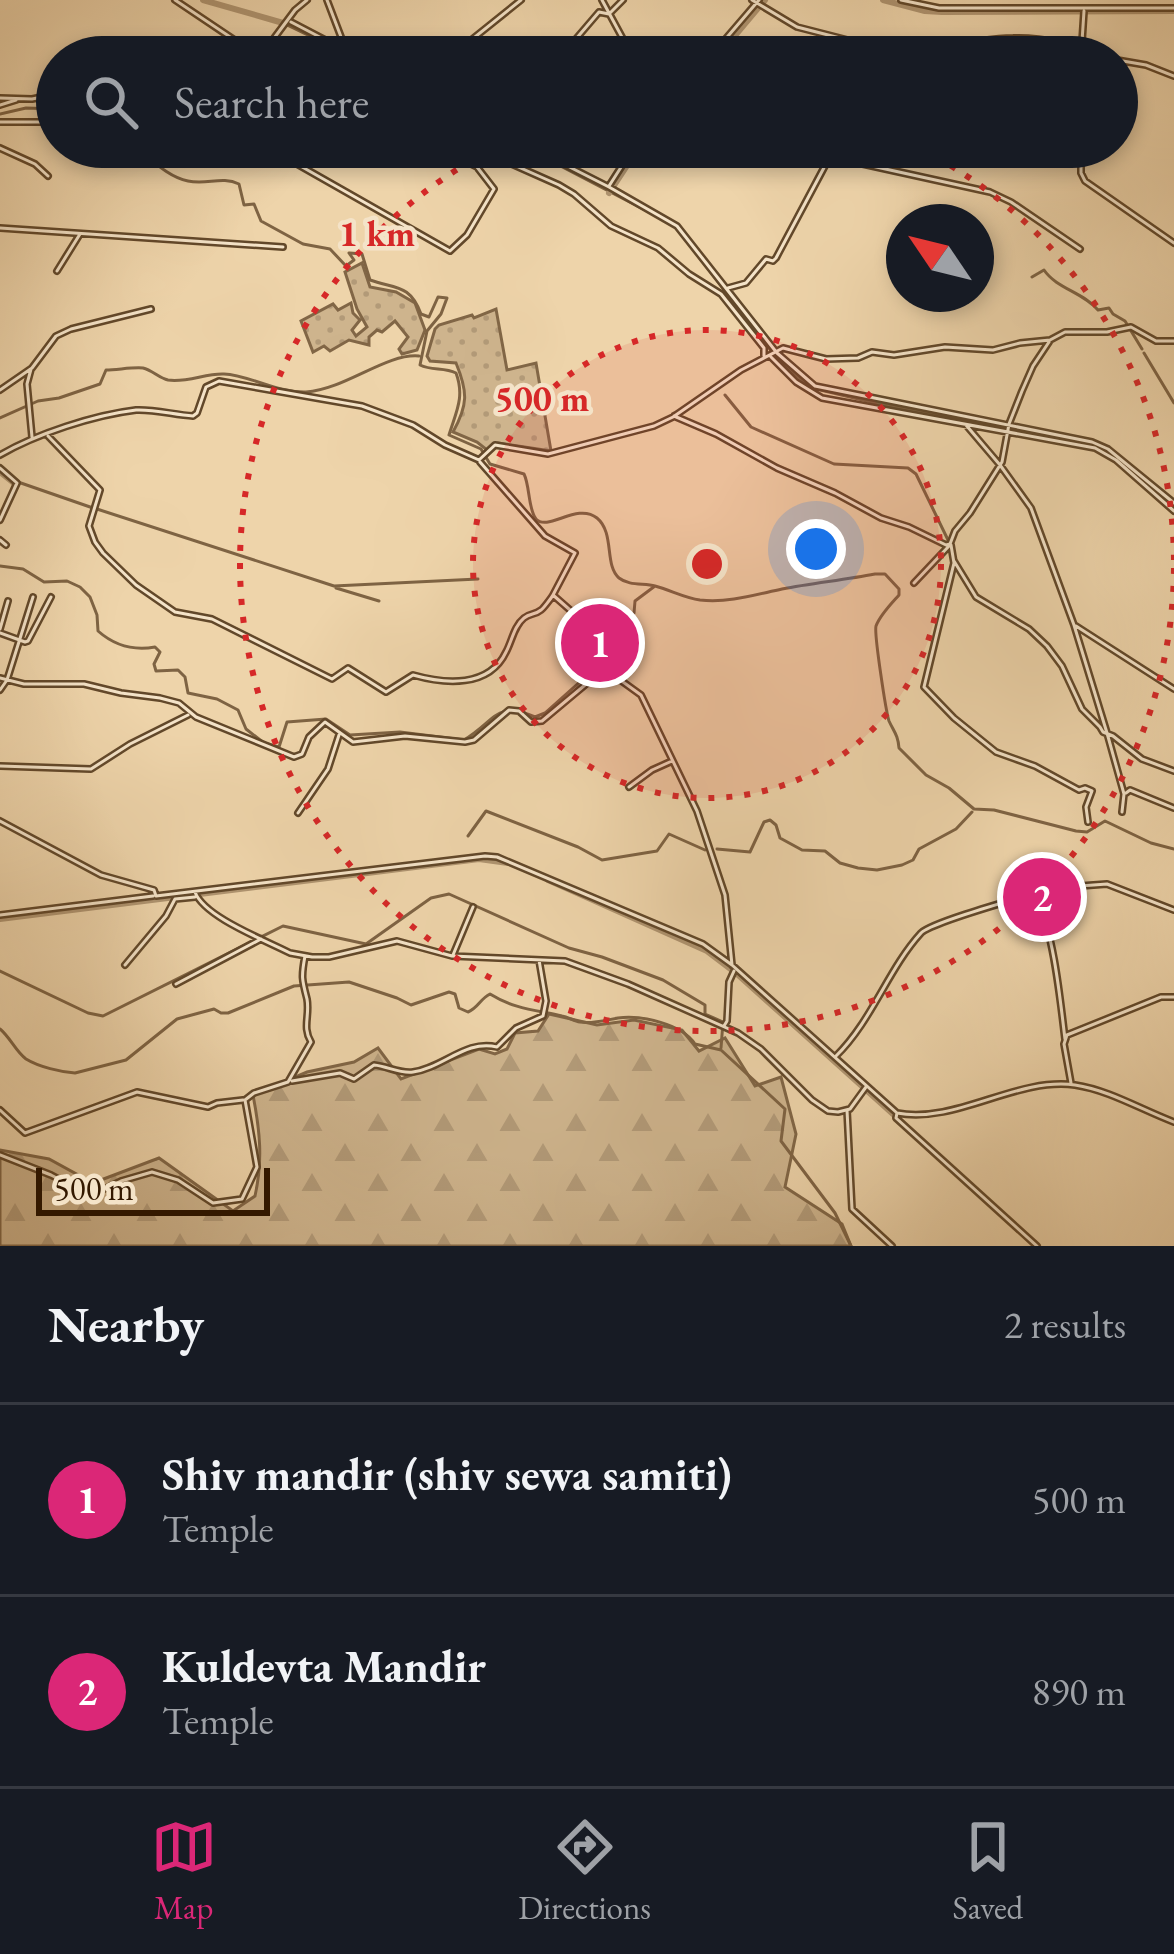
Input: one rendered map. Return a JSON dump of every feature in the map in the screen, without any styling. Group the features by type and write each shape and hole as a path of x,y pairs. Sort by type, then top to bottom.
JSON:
{"street":[{"path":"175,0 229,36"},
{"path":"277,36 307,0"},
{"path":"327,0 339,36"},
{"path":"476,36 521,0"},
{"path":"602,0 621,36"},
{"path":"609,14 623,0"},
{"path":"901,0 939,8 1174,8"},
{"path":"1156,0 1157,8"},
{"path":"727,36 755,2 797,27 832,36"},
{"path":"1083,36 1084,8"},
{"path":"578,36 599,12 609,14"},
{"path":"287,23 312,36"},
{"path":"1138,64 1174,76"},
{"path":"0,101 36,97"},
{"path":"0,122 36,122"},
{"path":"0,148 36,165"},
{"path":"39,168 48,176"},
{"path":"304,168 450,250 466,235 494,189 478,168"},
{"path":"521,168 574,194 610,226 673,259 721,294 764,348 821,389 1101,445 1174,507"},
{"path":"571,168 677,226 772,355 796,382 822,398 1009,429"},
{"path":"609,187 621,168"},
{"path":"726,288 746,283 766,259 773,262 823,168"},
{"path":"872,168 990,192 1080,249"},
{"path":"1081,168 1085,181 1174,242"},
{"path":"0,228 283,247"},
{"path":"57,271 81,232"},
{"path":"0,390 32,368 56,336 151,309"},
{"path":"481,458 495,446 548,454 654,426 783,348 813,357 858,358 872,352 894,356 945,347 993,350 1051,340 1065,332 1131,327 1156,341 1174,341"},
{"path":"914,583 950,544 1000,465 1033,366 1051,340"},
{"path":"32,368 27,384 32,440"},
{"path":"0,455 32,440 103,416 142,410 193,416 206,387 231,381 378,411 481,458 545,536 575,553 543,609 524,618 505,657 489,673 452,682 413,675 386,692 348,668 332,679 212,619 165,607 98,548 89,526 100,490 48,435"},
{"path":"674,416 889,522 950,544"},
{"path":"964,423 1030,508 1074,625 1107,734 1124,794 1122,812"},
{"path":"0,468 17,483 0,520"},
{"path":"0,540 6,545"},
{"path":"950,544 954,561 976,597 1029,629 1047,646 1082,709 1102,732 1142,759 1174,771"},
{"path":"954,561 924,687 996,752 1079,790 1092,791 1087,800 1088,822"},
{"path":"553,595 578,617 596,668 641,694 698,811 724,895 734,970 724,1026"},
{"path":"0,690 8,680 33,597"},
{"path":"8,601 0,631 28,641 51,597"},
{"path":"1074,625 1174,689"},
{"path":"0,678 84,684 160,698 294,757 302,754 320,724 329,724 353,742 404,736 474,740 508,710 542,721 590,680 611,674"},
{"path":"0,766 91,769 130,743 192,714"},
{"path":"298,813 328,769 340,733"},
{"path":"629,787 674,760"},
{"path":"1124,794 1130,790 1174,808"},
{"path":"0,821 101,875 154,890 156,896"},
{"path":"124,965 166,916 175,898 497,857 693,940 734,970 897,1113 940,1112 1072,1084 1174,1122"},
{"path":"835,1057 923,932 1053,888 1107,884 1174,910"},
{"path":"0,914 196,894"},
{"path":"196,894 197,901 220,917 305,956 343,955 397,941 452,956 576,964 751,1040 820,1107 847,1110 864,1088"},
{"path":"1025,896 1029,907 1039,910 1044,919 1052,948 1072,1084"},
{"path":"452,956 473,907"},
{"path":"176,984 260,937"},
{"path":"288,1082 311,1042 305,1029 308,1006 301,984 305,956"},
{"path":"0,1110 25,1132 137,1092 208,1107 245,1100 288,1082 340,1073 354,1079 374,1065 414,1072 474,1046 497,1047 516,1028 544,1016 546,1000 538,958"},
{"path":"1065,1039 1161,997 1174,997"},
{"path":"0,1155 85,1193 152,1172 178,1180 213,1203 242,1199 257,1167 245,1100"},
{"path":"847,1110 852,1209 892,1246"},
{"path":"897,1113 896,1118 1036,1246"}],"green space":[{"path":"362,263 370,287 396,292 415,303 425,330 417,350 402,354 399,349 408,337 395,321 369,337 369,345 349,340 330,351 324,346 313,352 301,321 333,304 338,310 351,303 360,320 352,330 356,336 367,327 345,272"},
{"path":"496,309 507,370 536,363 551,451 498,443 487,450 453,432 464,406 464,390 456,363 430,361 427,356 435,329"},
{"path":"549,1014 597,1025 634,1020 682,1030 699,1051 725,1038 755,1086 781,1077 796,1134 785,1187 842,1224 851,1246 0,1246 0,1150 49,1159 93,1183 159,1158 233,1211 255,1196 260,1146 253,1095 307,1072 354,1062 378,1048 401,1079 479,1049 495,1054 507,1049 515,1033 538,1031"}],"waterway":[{"path":"203,0 283,23"},
{"path":"735,36 765,0"},
{"path":"883,0 942,12 1174,11"},
{"path":"285,24 310,36"},
{"path":"0,114 36,108"},
{"path":"162,168 195,182 239,184 244,205 254,204 261,221 303,244 330,249 346,266 354,260 349,253 362,254 370,280 407,292 421,314 429,317 438,297 447,298 427,331 420,365 456,373 460,397 449,435 481,449 490,464 524,474 533,515 541,522 581,513 597,518 606,532 619,578 711,601 885,574 899,589 876,626 887,715 899,748 926,775 974,809 1076,831 1087,832 1105,821 1174,849"},
{"path":"564,168 666,221"},
{"path":"609,193 625,168"},
{"path":"700,258 778,360 812,388 1052,435"},
{"path":"1032,277 1044,270 1098,310 1109,308 1125,321 1142,349"},
{"path":"1144,353 1174,403"},
{"path":"0,418 38,401 100,384 106,370 143,368 175,381 224,374 306,392 336,385 393,360 419,356"},
{"path":"725,395 751,427 834,464 908,468 916,474 949,542"},
{"path":"1112,454 1174,507"},
{"path":"0,472 15,484"},
{"path":"18,482 93,508"},
{"path":"97,509 334,586 478,579"},
{"path":"0,566 23,569 44,582 67,581 80,587 90,597 98,631 125,646 155,647 160,652 156,671 178,670 185,677 188,693 217,699 238,710 246,729 264,743 279,747 287,722 326,719 350,735 400,732 464,740 503,712 535,717 545,713 592,671 634,613 635,601 655,586"},
{"path":"336,588 379,601"},
{"path":"468,836 486,811 602,860 657,851 669,834 705,850"},
{"path":"717,849 750,852 764,822 770,820 780,838 802,850 825,851 840,863 877,870 913,860 919,849 956,829 972,812"},
{"path":"0,919 479,859 508,863"},
{"path":"548,880 707,951 893,1114"},
{"path":"0,971 103,1016 283,926 366,944 431,898 449,894 569,948 663,980 705,1005 705,1014 723,1022 721,1048"},
{"path":"0,1029 26,1059 75,1073 126,1060 177,1019 214,1009 228,1013 294,986 349,982 411,1005 449,992 455,994 459,1008 468,1012 490,994 516,1006 580,1022 628,1017 661,1022 695,1044 721,1050 785,1109 781,1141 835,1213 851,1246"}],"place":[{"name":"Shiv mandir (shiv sewa samiti)","path":"600,643"},
{"name":"Kuldevta Mandir","path":"1042,897"}]}
